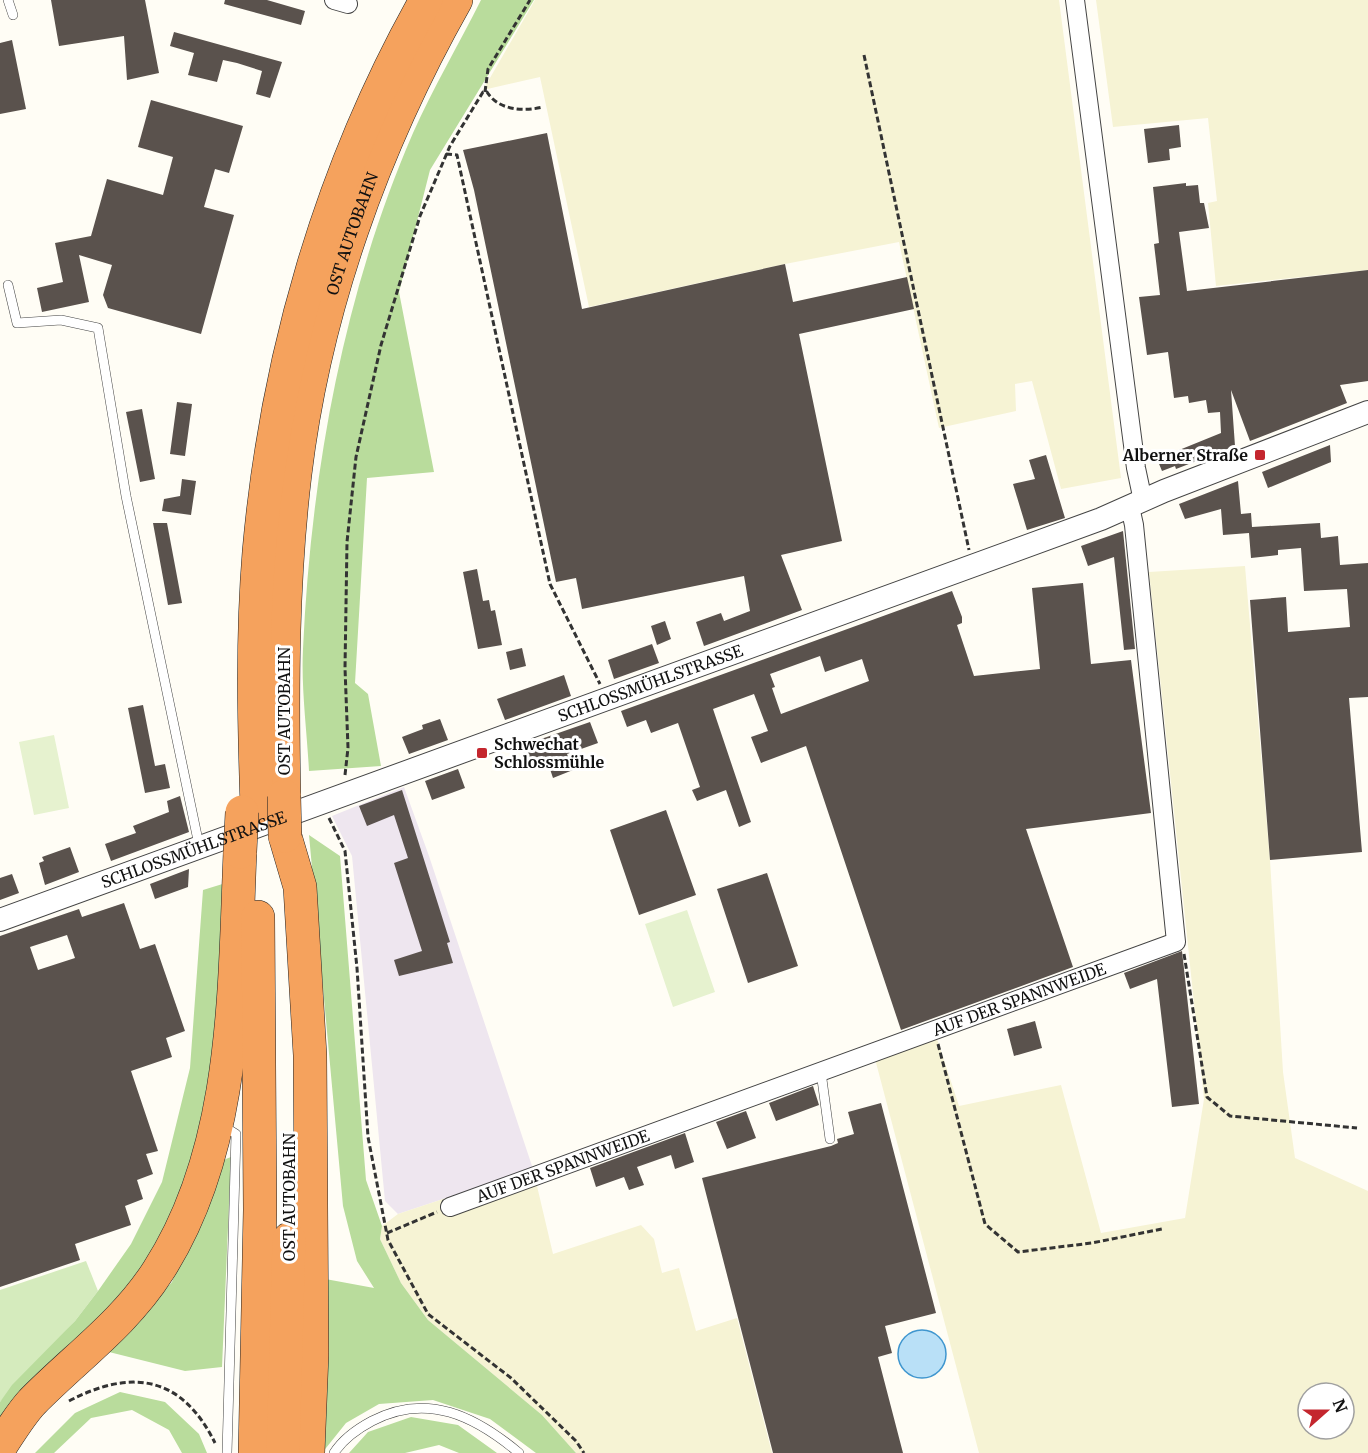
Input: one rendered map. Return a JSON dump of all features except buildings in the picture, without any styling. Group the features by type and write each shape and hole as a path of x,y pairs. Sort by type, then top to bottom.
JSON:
{"highway":[{"name":"OST AUTOBAHN","path":"255,1453 260,1210 261,805 255,742 254,674 259,553 274,427 291,345 313,266 354,150 379,91 426,0"},
{"name":"OST AUTOBAHN","path":"261,805 284,619 288,536 305,412 321,336 340,267 386,141 426,55 456,0"},
{"name":"OST AUTOBAHN","path":"261,844 290,1192 283,1453"},
{"path":"0,1447 31,1404 118,1321 158,1272 184,1226 204,1176 216,1121 227,1056 234,983 261,844"},
{"path":"261,844 300,887 310,1054 312,1354 308,1453"}],"street":[{"path":"1076,0 1136,468 1134,525 1176,942"},
{"name":"SCHLOSSMÜHLSTRASSE","path":"0,920 199,845 608,700 973,566 1368,412"},
{"name":"AUF DER SPANNWEIDE","path":"450,1207 1176,942"}],"lane":[{"path":"8,0 13,15"},
{"path":"8,285 18,323 61,320 98,328 126,495 199,845"},
{"path":"821,1072 830,1139"},
{"path":"216,1121 236,1134 227,1453"},
{"path":"334,1453 340,1444 361,1426 387,1413 417,1407 444,1410 471,1420 500,1437 519,1453"}],"path":[{"path":"344,795 348,748 345,668 347,542 356,457 381,345 420,216 446,154 485,92 488,69 530,0"},
{"path":"864,56 973,566"},
{"path":"485,92 493,102 511,108 529,111 543,107"},
{"path":"446,154 457,155 550,584 608,700"},
{"path":"321,803 345,851 357,968 368,1137 388,1240 428,1314 511,1378 576,1441 584,1453"},
{"path":"1176,942 1182,942 1207,1096 1230,1116 1357,1128"},
{"path":"934,1030 986,1224 1018,1252 1092,1243 1162,1229"},
{"path":"387,1233 450,1207"},
{"path":"65,1403 94,1388 118,1381 143,1381 174,1393 195,1412 220,1453"}],"shaded area":[{"path":"535,0 1059,0 1121,478 1061,489 1032,381 1015,384 1016,411 939,428 899,242 785,264 589,307 540,77 483,90"},
{"path":"1096,0 1368,0 1368,270 1216,286 1208,203 1217,201 1208,118 1113,127"},
{"path":"1245,566 1270,860 1283,1072 1295,1158 1368,1191 1368,1453 979,1453 874,1055 935,1033 959,1106 1061,1085 1101,1233 1185,1218 1204,1099 1149,572"},
{"path":"404,787 533,1169 398,1214 385,1201 352,856 332,816"},
{"path":"533,1169 553,1254 641,1225 654,1239 662,1273 679,1268 696,1331 737,1318 772,1453 576,1453 542,1415 428,1320 401,1283 380,1239 382,1226 398,1214"}],"green space":[{"path":"481,0 534,0 430,170 399,292 434,472 367,478 355,683 368,694 381,766 309,771 303,695 307,583 323,451 335,386 367,257 389,194 421,116"},
{"path":"54,735 69,808 34,815 19,742"},
{"path":"309,835 340,856 366,1180 382,1226 380,1239 401,1283 428,1320 542,1415 576,1453 536,1453 490,1419 433,1400 379,1404 346,1423 322,1453 320,1278 374,1288 357,1261 343,1206"},
{"path":"229,882 222,1025 187,1191 127,1293 0,1432 0,1402 12,1385 75,1321 98,1291 131,1244 162,1182 190,1068 203,890"},
{"path":"687,910 715,992 673,1007 645,924"},
{"path":"231,1157 222,1367 185,1371 105,1351 172,1282 218,1162"},
{"path":"86,1261 98,1291 75,1321 0,1402 0,1290"},
{"path":"120,1392 165,1402 199,1434 207,1453 182,1453 169,1430 132,1410 91,1418 54,1453 35,1453 75,1413"},
{"path":"411,1417 458,1425 497,1453 459,1453 439,1445 405,1453 349,1453 368,1432"}],"water":[{"path":"917,1330 927,1330 942,1340 946,1354 942,1368 936,1374 927,1378 917,1378 902,1368 898,1359 898,1349 908,1334"}],"place":[{"name":"Alberner Straße","path":"1260,455"},
{"name":"Schwechat Schlossmühle","path":"482,753"}]}
